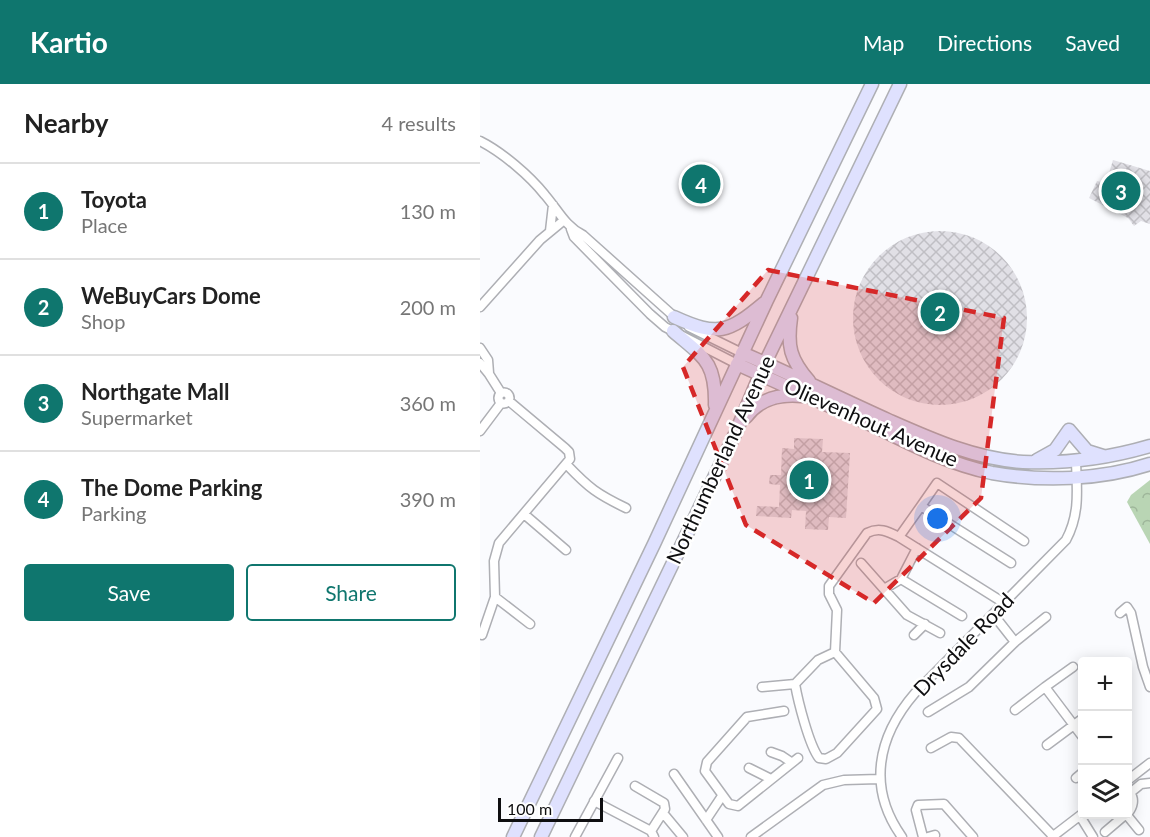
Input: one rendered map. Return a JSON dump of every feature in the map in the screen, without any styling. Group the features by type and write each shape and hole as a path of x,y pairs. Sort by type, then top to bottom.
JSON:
{"main road":[{"name":"Northumberland Avenue","path":"513,837 654,544 767,300 872,84"},
{"name":"Northumberland Avenue","path":"542,837 736,432 762,369 900,84"},
{"path":"674,317 696,327 722,329 744,320 767,300"},
{"path":"736,432 751,410 768,399 812,392 790,349 793,307"},
{"path":"673,331 702,355 710,367 715,389 714,412"},
{"name":"Olievenhout Avenue","path":"739,359 956,463 991,472 1019,476 1076,478 1131,470 1150,464"},
{"name":"Olievenhout Avenue","path":"812,392 942,444 993,458 1034,462 1076,462 1150,446"},
{"path":"1034,462 1055,450 1069,430 1087,451 1098,456 1107,456"}],"street":[{"name":"Olievenhout Avenue","path":"480,141 492,147 533,182 572,229 583,235 674,317 739,359"},
{"path":"550,231 553,205"},
{"path":"480,307 550,231 563,220"},
{"name":"Olievenhout Avenue","path":"572,229 574,237 650,314 673,331 739,359"},
{"path":"480,348 488,360 489,374"},
{"path":"480,363 501,393 508,394 505,402 480,430"},
{"path":"482,635 495,597 494,561 502,537 567,465 570,456 565,448 505,402"},
{"name":"Drysdale Road","path":"902,837 888,815 879,779 882,757 897,716 915,693 1066,540 1077,511 1076,462"},
{"path":"567,465 599,495 626,507"},
{"path":"899,537 937,483 1024,541"},
{"path":"921,506 1011,563"},
{"path":"524,514 566,550"},
{"path":"795,684 800,708 816,754 823,759 832,758 875,712 877,705 874,698 835,652 837,610 829,594 829,586 867,533 880,530 899,537 1005,603"},
{"path":"884,590 901,579 917,548"},
{"path":"861,563 902,610 940,633"},
{"path":"901,579 962,616"},
{"path":"495,597 530,624"},
{"path":"1126,608 1132,615 1143,667 1150,687"},
{"path":"993,614 1015,642"},
{"path":"928,712 969,687 1015,642 1046,618"},
{"path":"914,635 925,624"},
{"path":"762,687 795,684 818,660 835,652"},
{"path":"1014,710 1072,667"},
{"path":"1045,687 1078,730"},
{"path":"771,752 794,760 738,806 731,806 705,771 707,762 747,717 763,709 784,711"},
{"path":"1047,745 1078,722"},
{"path":"931,748 945,739 959,738 1052,837 1078,817"},
{"path":"575,837 618,758"},
{"path":"1132,777 1150,763"},
{"path":"749,768 771,779"},
{"path":"674,774 718,837"},
{"path":"751,837 823,785 844,780 879,779"},
{"path":"1132,790 1141,784 1150,783"},
{"path":"594,801 653,834 666,808 663,802 635,786"},
{"path":"706,820 722,796"},
{"path":"923,837 918,825 917,807 922,804 954,804"},
{"path":"944,804 973,837"},
{"path":"663,813 683,837"},
{"path":"1083,819 1093,837"},
{"path":"1105,832 1120,819"},
{"path":"1130,819 1139,830"}],"highlighted area":[{"path":"768,270 1004,318 981,498 874,603 746,525 683,367"}],"green space":[{"path":"1150,480 1150,544 1127,502 1131,495"}],"building":[{"path":"1113,160 1150,171 1150,224 1141,221 1134,226 1128,218 1089,198 1097,181 1106,183"},
{"path":"940,231 973,238 988,246 1001,257 1012,270 1020,285 1027,318 1020,351 1012,366 1001,379 988,390 973,398 940,405 907,398 892,390 879,379 868,366 860,351 853,318 860,285 868,270 879,257 892,246 907,238"},
{"path":"794,438 823,439 822,452 850,453 846,518 829,517 828,530 805,529 806,511 792,510 791,518 756,516 757,506 779,507 780,485 769,484 770,475 781,475 782,448 794,449"}],"place":[{"name":"The Dome Parking","path":"701,184"},
{"name":"Northgate Mall","path":"1121,191"},
{"name":"WeBuyCars Dome","path":"940,312"},
{"name":"Toyota","path":"809,480"}]}
